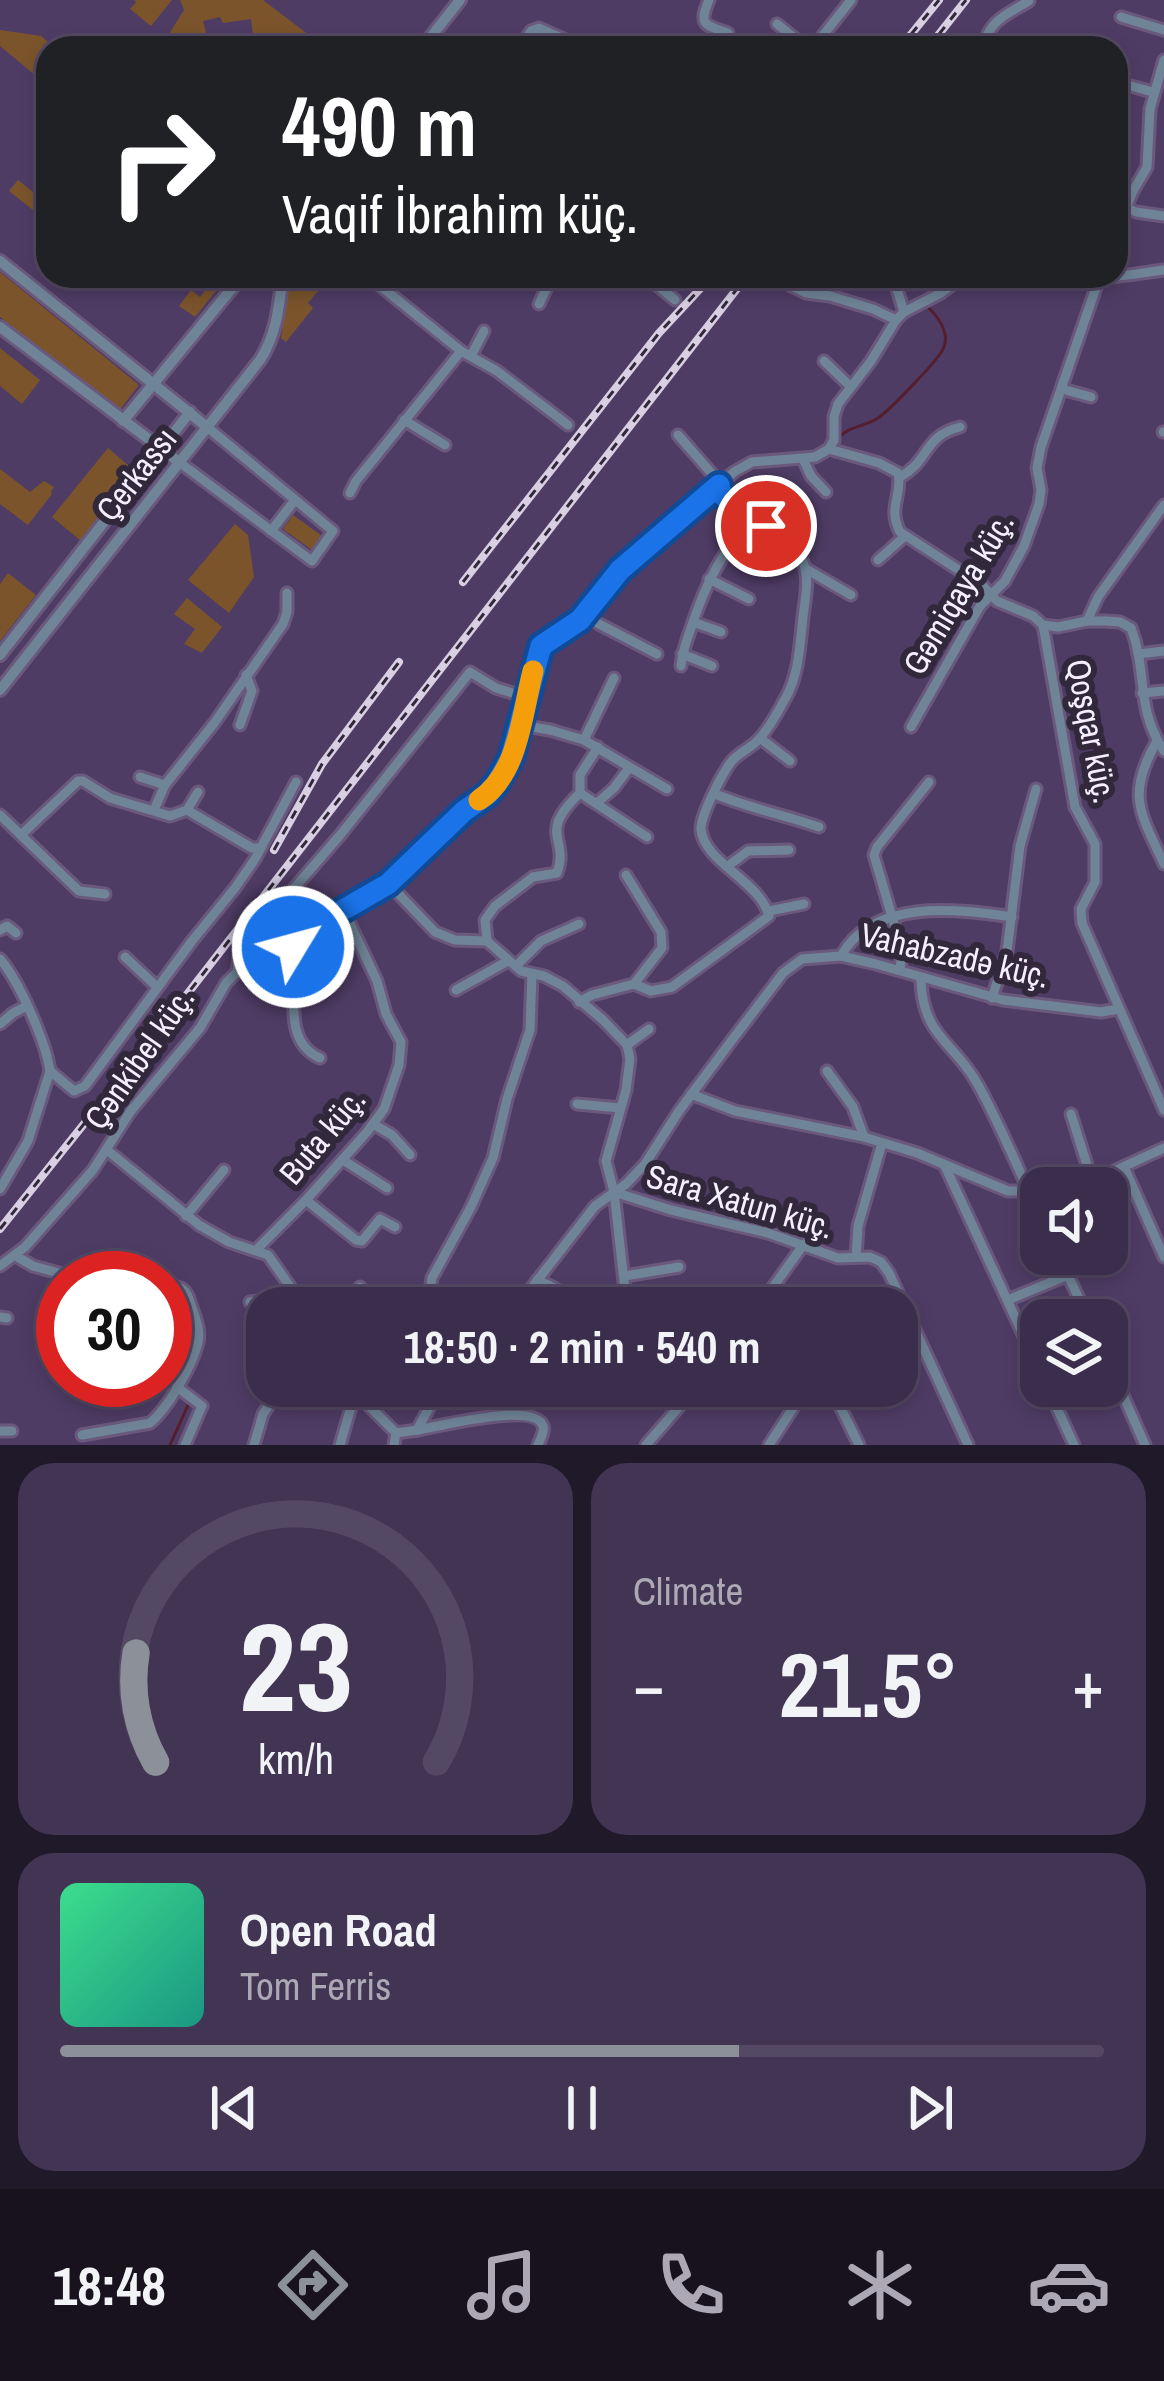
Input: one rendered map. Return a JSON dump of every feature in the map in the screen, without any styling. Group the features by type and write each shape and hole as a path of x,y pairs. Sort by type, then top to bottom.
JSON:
{"street":[{"path":"432,36 460,0"},
{"path":"709,0 703,21 728,34"},
{"path":"820,36 851,0"},
{"path":"986,36 993,23 1028,1"},
{"path":"1121,17 1164,30"},
{"path":"777,24 794,36"},
{"path":"527,36 539,28 557,36"},
{"path":"1128,196 1153,166 1153,92 1164,60"},
{"path":"1128,85 1153,92"},
{"path":"1128,208 1164,216"},
{"path":"0,261 333,531 312,561 0,327"},
{"path":"1128,274 1164,270"},
{"name":"Çerkassı","path":"123,421 232,288"},
{"name":"Çerkassı","path":"0,690 267,349 281,288"},
{"path":"383,288 568,425"},
{"path":"539,304 547,288"},
{"path":"660,288 674,300"},
{"path":"796,288 900,316"},
{"path":"895,288 900,316"},
{"path":"900,477 879,464 830,448 836,410 900,316 948,288"},
{"name":"Gəmiqaya küç.","path":"911,727 980,606 1005,581 1033,524 1041,490 1038,458 1097,288"},
{"path":"350,493 404,420 484,331"},
{"path":"824,361 851,387"},
{"path":"1062,389 1091,397"},
{"name":"Çerkassı","path":"0,655 190,412"},
{"path":"404,420 445,445"},
{"path":"960,427 944,431 911,471 900,477 894,517 905,536 982,585 1002,604 1043,625 1127,624 1134,633 1145,711 1161,746 1139,789 1138,801 1164,864"},
{"path":"678,435 719,485 721,494 754,516 806,569 808,581 788,695 760,738 730,764 701,827 707,844 770,910"},
{"name":"Çənkibel küç.","path":"0,1266 16,1256 60,1210 237,972 388,884 488,794 511,758 541,646 585,614 620,570 752,462 820,455 830,448"},
{"path":"803,458 826,492"},
{"path":"272,531 295,500"},
{"path":"1087,621 1098,597 1164,505"},
{"path":"712,666 682,660 709,579 754,516"},
{"path":"878,560 905,536"},
{"path":"806,569 851,595"},
{"path":"709,579 749,598"},
{"path":"154,810 164,785 283,624 287,593"},
{"path":"585,614 658,654"},
{"path":"693,622 721,632"},
{"name":"Qoşqar küç.","path":"1043,625 1075,807 1095,844 1095,882 1081,916 1164,1110"},
{"path":"1138,654 1164,651"},
{"path":"237,972 247,943 470,672 526,698"},
{"path":"240,725 252,691 246,675"},
{"path":"584,740 614,678"},
{"path":"1142,693 1164,691"},
{"path":"520,725 584,740 667,790"},
{"path":"760,738 790,761"},
{"path":"487,941 485,920 494,906 533,877 557,873 561,862 555,828 580,793 580,776 598,747"},
{"path":"597,803 629,768"},
{"path":"140,777 164,785"},
{"path":"22,834 77,781 110,798 170,816 187,810 198,792"},
{"path":"50,1071 74,1091 85,1086 235,888 296,782"},
{"path":"900,970 902,951 874,855 928,782"},
{"path":"992,998 1007,950 1020,846 1036,789"},
{"path":"580,793 647,837"},
{"path":"715,794 819,827"},
{"path":"187,810 253,848 261,848"},
{"path":"0,815 79,891 105,895"},
{"path":"728,866 748,851 789,850"},
{"path":"626,875 663,942 634,984"},
{"path":"388,884 443,938 487,941 512,964 551,980 627,1045 649,1029"},
{"path":"770,910 799,905 791,891"},
{"path":"579,1002 634,984 651,991 672,987 766,920 770,910"},
{"name":"Buta küç.","path":"256,1250 373,1124 390,1095 402,1049 344,911"},
{"path":"842,956 858,934 892,917 945,911 1012,917"},
{"path":"456,990 579,924"},
{"path":"0,930 7,926 16,933"},
{"path":"291,940 296,957 294,1017 305,1048 320,1058"},
{"name":"Vahabzadə küç.","path":"532,1287 595,1206 645,1164 691,1094 791,966 802,959 842,956 992,998 1101,1012 1118,1010"},
{"path":"124,957 158,987"},
{"path":"0,959 27,1006 50,1071 28,1141 0,1190"},
{"path":"431,1287 493,1158 530,1030 532,974"},
{"path":"921,979 930,1020 976,1082 1020,1174"},
{"path":"0,1024 27,1006"},
{"path":"208,1015 219,1028"},
{"name":"Sara Xatun küç.","path":"627,1045 629,1073 606,1161 614,1192 768,1233 838,1258 870,1257 881,1262 968,1445"},
{"path":"827,1071 853,1107 864,1137"},
{"path":"691,1094 735,1111 864,1137 1008,1191 1020,1191"},
{"path":"578,1104 620,1108"},
{"path":"1071,1114 1088,1167"},
{"path":"373,1124 392,1135 410,1155"},
{"path":"856,1257 858,1226 882,1143"},
{"path":"1124,1167 1164,1148"},
{"path":"107,1150 186,1216 229,1242 268,1255 289,1287"},
{"path":"343,1160 387,1188"},
{"path":"944,1164 1020,1327"},
{"path":"186,1216 224,1170"},
{"path":"1128,1176 1164,1257"},
{"path":"614,1192 626,1287"},
{"path":"306,1200 356,1240 362,1241 380,1219 395,1227"},
{"path":"773,1287 804,1244"},
{"path":"16,1256 36,1267"},
{"path":"626,1276 679,1267"},
{"path":"1008,1300 1068,1275 1079,1299"},
{"path":"537,1280 552,1287"},
{"path":"192,1307 199,1329 192,1356"},
{"path":"185,1445 202,1406 192,1398"},
{"path":"82,1435 150,1424 164,1407"},
{"path":"254,1445 268,1407"},
{"path":"340,1445 352,1407"},
{"path":"370,1407 395,1432 394,1445"},
{"path":"417,1430 429,1407"},
{"path":"646,1445 679,1407"},
{"path":"770,1445 794,1407"},
{"path":"840,1407 859,1445"},
{"path":"1057,1407 1074,1445"},
{"path":"1128,1407 1145,1445"},
{"path":"395,1432 477,1418 520,1417 543,1424 538,1445"},
{"path":"115,1429 118,1445"}],"shaded area":[{"path":"134,0 172,0 151,26 130,9"},
{"path":"180,0 263,0 310,36 249,36 253,35 251,19 223,23 220,17 203,21 207,36 168,36 184,10"},
{"path":"0,30 41,36 36,36 36,74 35,75 0,46"},
{"path":"18,180 36,194 36,212 9,191"},
{"path":"0,272 139,385 119,411 0,317"},
{"path":"207,288 218,288 195,317 179,306 191,290 200,297"},
{"path":"287,288 320,288 308,303 313,308 286,342 281,338"},
{"path":"0,348 40,380 22,404 0,386"},
{"path":"108,448 136,472 81,541 52,517"},
{"path":"0,469 30,492 44,481 54,487 28,525 0,504"},
{"path":"293,515 322,536 312,550 283,529"},
{"path":"235,524 248,535 254,577 229,613 188,580"},
{"path":"8,573 36,595 0,641 0,584"},
{"path":"187,598 222,627 202,653 184,644 195,629 174,614"}],"waterway":[{"path":"838,439 884,413 940,355 944,331 928,307"},
{"path":"811,463 831,454"},
{"path":"740,476 756,467"},
{"path":"170,1445 187,1407"}],"railway":[{"path":"910,36 939,0"},
{"path":"938,36 966,0"},
{"path":"463,582 659,333 701,288"},
{"path":"0,1229 738,288"},
{"path":"274,850 322,764 399,662"}],"slow traffic":[{"path":"479,800 497,783 511,758 533,671"}],"route":[{"path":"293,947 291,940 388,884 488,794 511,758 541,646 580,620 620,570 719,485 721,494 766,526"}]}
